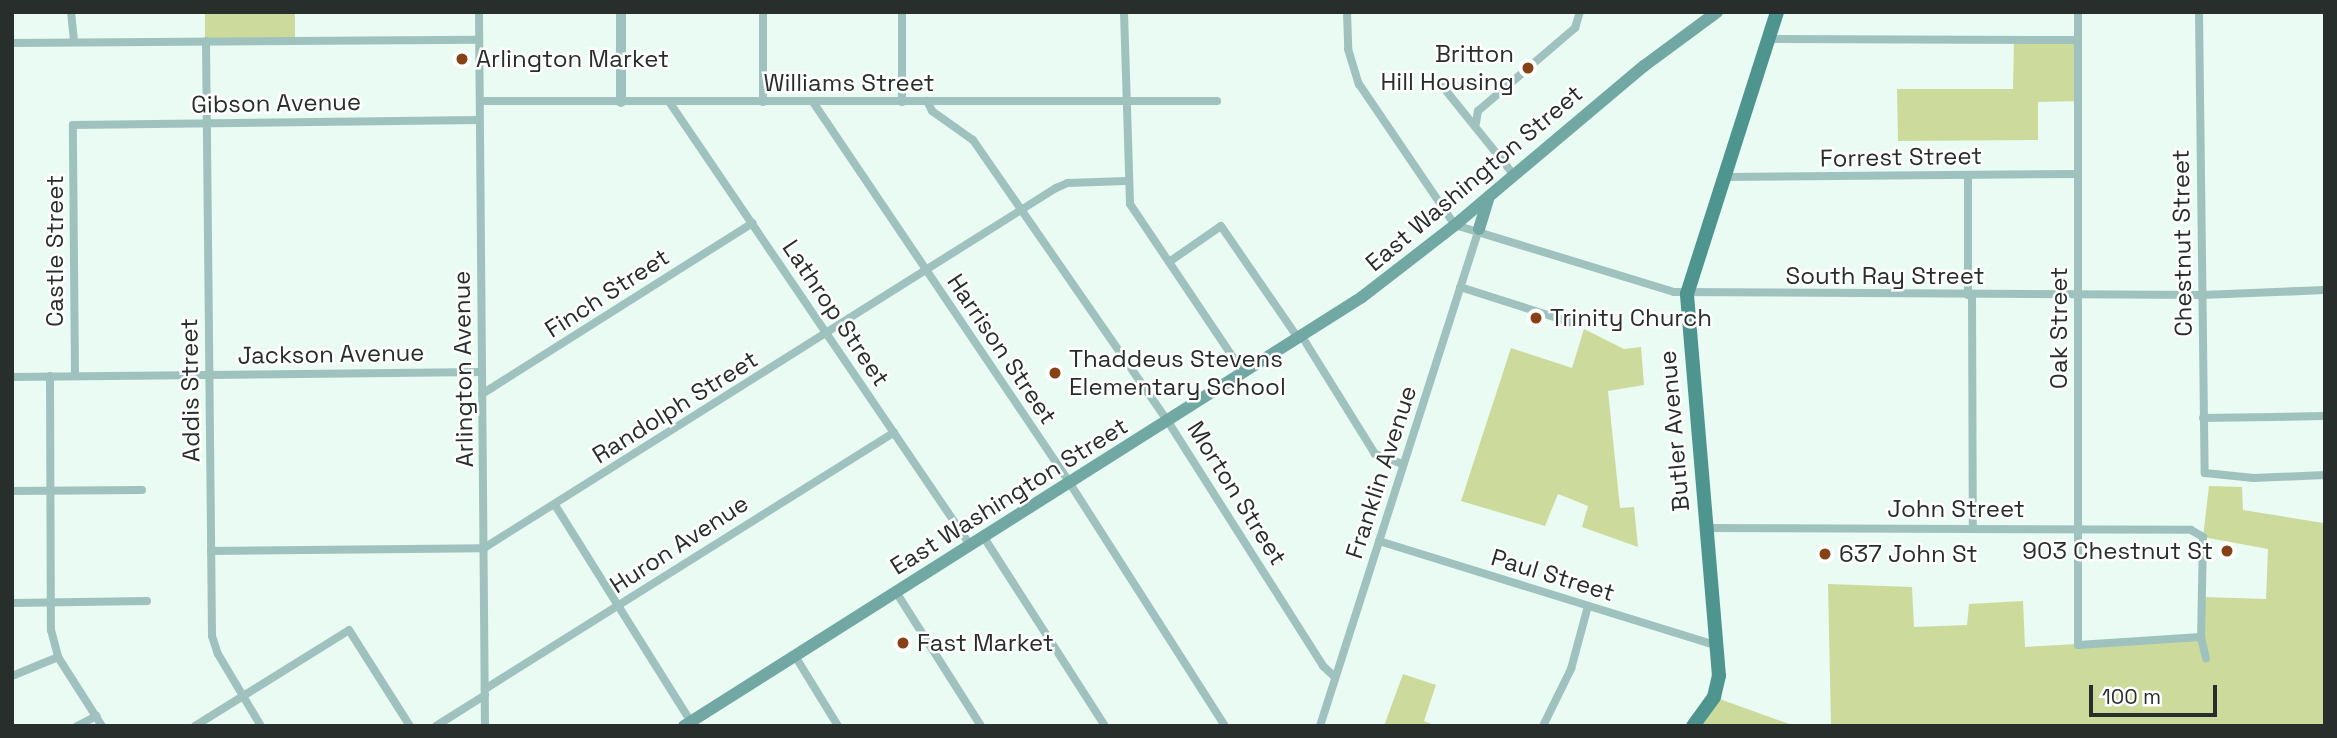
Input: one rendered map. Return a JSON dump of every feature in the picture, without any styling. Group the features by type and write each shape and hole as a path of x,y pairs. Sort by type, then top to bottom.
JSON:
{"main road":[{"name":"East Washington Street","path":"689,724 1385,281 1644,66 1717,12"},
{"name":"Butler Avenue","path":"1693,726 1718,687 1687,294 1777,12"},
{"path":"1479,229 1489,197"}],"street":[{"path":"71,12 74,42"},
{"name":"Arlington Avenue","path":"479,12 485,726"},
{"path":"621,12 621,102"},
{"path":"763,12 763,103"},
{"path":"902,12 902,102"},
{"path":"1124,12 1126,181 1130,204 1243,372"},
{"path":"1347,12 1350,62 1359,84 1455,225"},
{"path":"1476,123 1478,111 1575,28 1580,12"},
{"name":"Oak Street","path":"2078,12 2078,645 2201,637"},
{"name":"Chestnut Street","path":"2199,12 2204,473 2254,478 2325,475"},
{"path":"1768,39 2078,40"},
{"path":"12,43 480,40"},
{"name":"Addis Street","path":"206,41 214,646 261,726"},
{"path":"1443,87 1476,123 1514,175"},
{"name":"Williams Street","path":"480,101 1217,101"},
{"name":"Morton Street","path":"927,101 932,111 973,139 1167,420 1323,666 1335,677"},
{"name":"Harrison Street","path":"813,102 1069,482 1225,726"},
{"name":"Lathrop Street","path":"670,103 970,545"},
{"name":"Gibson Avenue","path":"73,125 480,120"},
{"name":"Castle Street","path":"73,125 75,376"},
{"name":"Forrest Street","path":"1724,177 2078,174"},
{"path":"1968,176 1973,528"},
{"name":"Randolph Street","path":"484,548 927,272 1062,184 1126,181"},
{"name":"Finch Street","path":"482,394 752,223"},
{"name":"South Ray Street","path":"1455,225 1479,229 1687,294 2202,295 2325,292"},
{"path":"1168,262 1221,226 1300,336 1375,454 1403,464"},
{"name":"Franklin Avenue","path":"1320,726 1479,229"},
{"path":"1460,287 1576,324"},
{"name":"Jackson Avenue","path":"12,377 482,372"},
{"path":"50,376 50,602 58,657 102,726"},
{"path":"2203,418 2325,416"},
{"name":"Huron Avenue","path":"436,726 618,606 894,432"},
{"path":"12,491 142,490"},
{"path":"555,505 689,724"},
{"name":"John Street","path":"1705,528 2173,528 2203,537 2201,637"},
{"path":"983,536 1105,726"},
{"name":"Paul Street","path":"1378,541 1716,645"},
{"path":"211,551 484,548"},
{"path":"895,592 981,726"},
{"path":"12,603 147,601"},
{"path":"1543,726 1571,669 1588,606"},
{"path":"195,726 349,629 410,726"},
{"path":"2201,637 2206,658"},
{"path":"795,656 838,726"},
{"path":"12,676 58,657"},
{"path":"77,726 97,716"}],"green space":[{"path":"205,12 295,12 295,41 205,41"},
{"path":"2014,40 2078,40 2078,101 2038,102 2038,140 1898,141 1897,89 2013,89"},
{"path":"1584,329 1624,349 1641,347 1644,385 1608,391 1620,508 1634,507 1638,547 1582,527 1588,506 1558,494 1545,526 1461,501 1511,348 1572,368"},
{"path":"2209,486 2242,487 2243,510 2323,523 2325,511 2325,726 1831,726 1828,584 1912,587 1914,627 1967,625 1969,604 2023,601 2025,647 2201,637 2203,597 2266,599 2268,549 2203,537"},
{"path":"1403,674 1436,685 1424,721 1436,726 1384,726"},
{"path":"1714,697 1795,726 1693,726"}],"place":[{"name":"Arlington Market","path":"462,59"},
{"name":"Britton Hill Housing","path":"1528,68"},
{"name":"Trinity Church","path":"1536,318"},
{"name":"Thaddeus Stevens Elementary School","path":"1055,373"},
{"name":"903 Chestnut St","path":"2227,551"},
{"name":"637 John St","path":"1825,554"},
{"name":"Fast Market","path":"903,643"}]}
